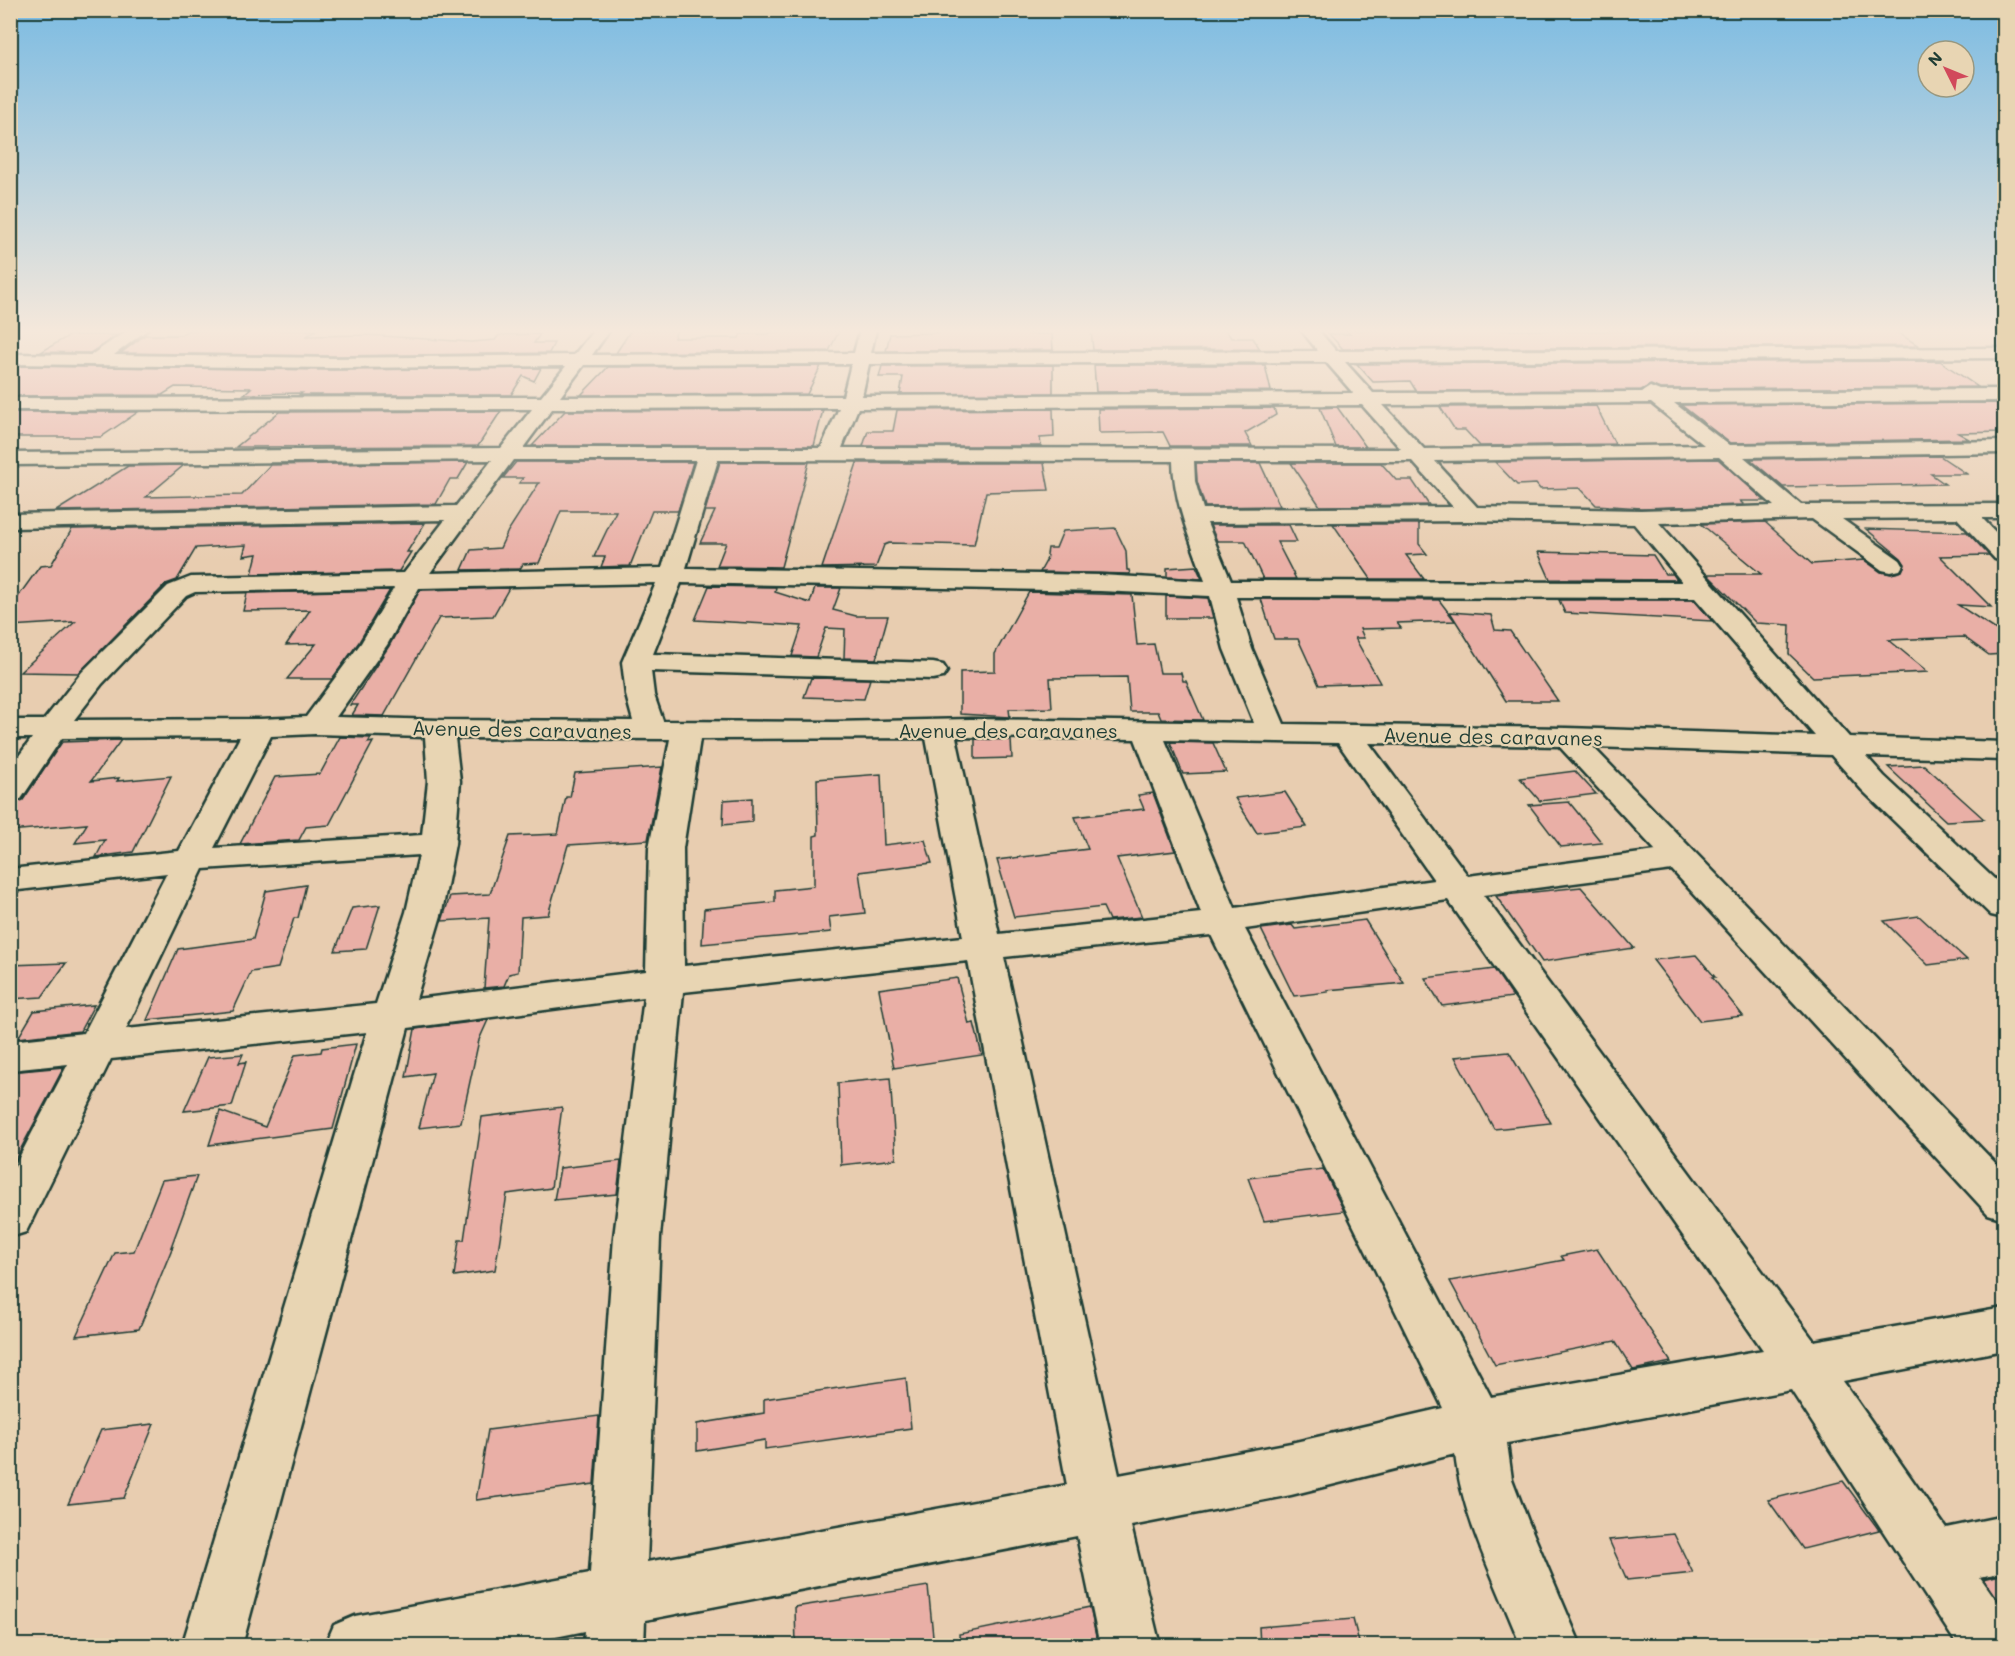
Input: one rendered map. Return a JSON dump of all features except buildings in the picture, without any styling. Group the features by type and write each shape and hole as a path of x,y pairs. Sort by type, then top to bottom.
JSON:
{"street":[{"path":"315,726 373,645 412,579 541,407"},
{"path":"829,453 849,407"},
{"path":"1374,407 1471,514"},
{"path":"1668,407 1806,512 1891,565"},
{"path":"10,459 507,454 1725,452 2004,447"},
{"path":"1183,453 1184,481 1193,516 1221,589 1238,649 1273,733"},
{"path":"616,1621 637,1237 665,981 668,731 640,695 636,662 672,574 709,454"},
{"path":"1193,516 1471,514 1641,516 2004,511"},
{"path":"1963,512 2004,554"},
{"path":"10,521 299,514 462,513"},
{"path":"1641,516 1702,590 1873,783 2000,899"},
{"path":"10,792 55,729 67,708 92,678 183,587 412,579 672,574 1100,583 1221,589 1702,590"},
{"path":"636,662 933,671"},
{"name":"Avenue des caravanes","path":"10,729 315,726 668,731 1146,730 1568,736 2004,751"},
{"path":"10,1219 96,1046 149,946 189,861 260,728"},
{"path":"212,1646 366,1097 424,912 438,844 444,781 439,729"},
{"path":"939,729 1098,1505 1130,1646"},
{"path":"1146,730 1223,922 1478,1424 1488,1488 1551,1646"},
{"path":"1347,734 1802,1364 1993,1646"},
{"path":"1568,736 2004,1201"},
{"path":"10,880 189,861 438,844"},
{"path":"10,1056 393,1016 665,981 1223,922 1260,914 1684,858"},
{"path":"355,1646 616,1621 1098,1505 1291,1469 1478,1424 2004,1329"},
{"path":"1935,1558 2004,1544"}]}
